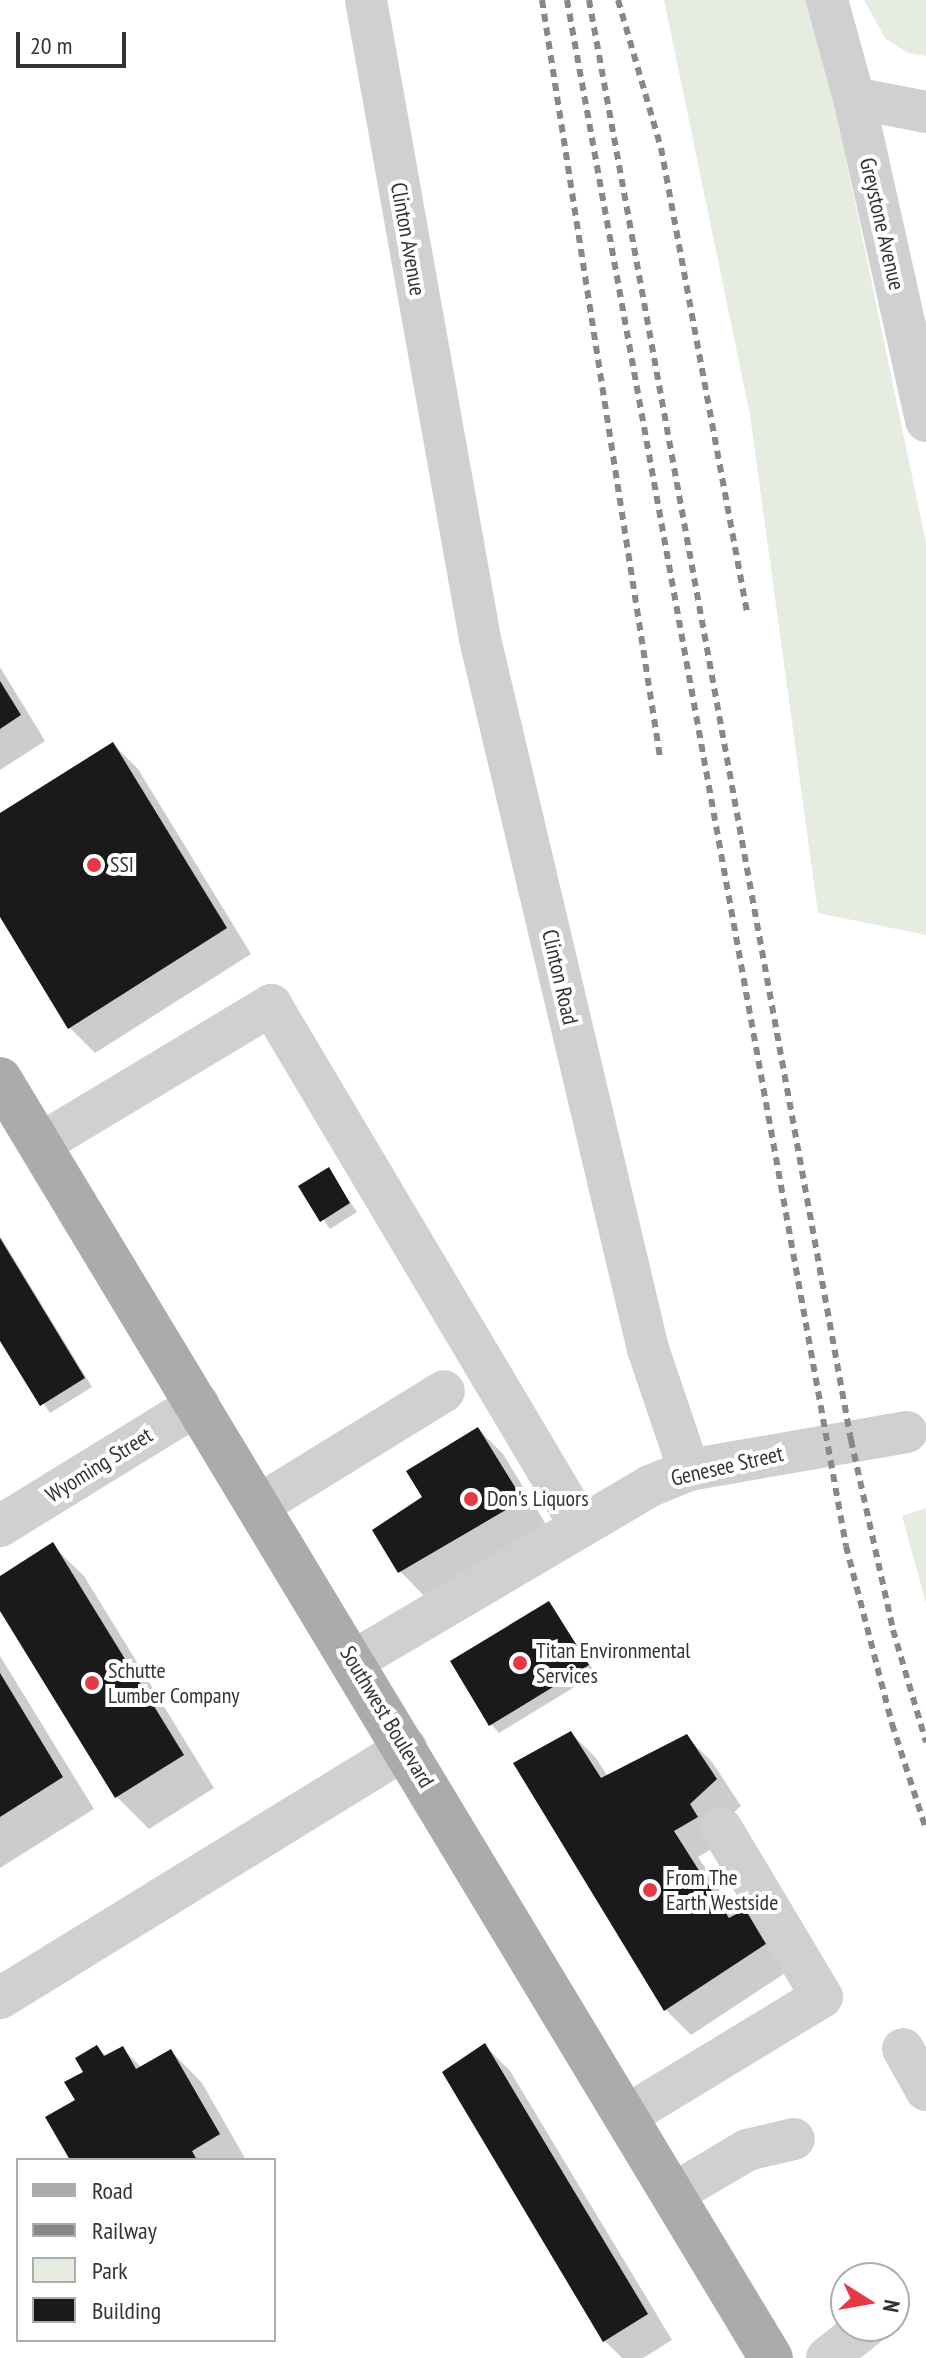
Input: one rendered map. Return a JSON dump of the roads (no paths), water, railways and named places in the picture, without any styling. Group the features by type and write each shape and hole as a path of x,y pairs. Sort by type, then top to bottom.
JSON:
{"main road":[{"name":"Southwest Boulevard","path":"0,1079 771,2358"}],"street":[{"name":"Clinton Avenue","path":"366,0 451,479"},
{"name":"Greystone Avenue","path":"827,0 854,98 926,421"},
{"path":"854,98 926,112"},
{"name":"Clinton Road","path":"451,479 480,639 648,1349 689,1470"},
{"path":"40,1144 271,1005 580,1525"},
{"path":"259,1505 444,1391"},
{"name":"Wyoming Street","path":"0,1526 198,1404"},
{"name":"Genesee Street","path":"353,1661 622,1499 689,1470 920,1430"},
{"path":"0,1998 406,1748"},
{"path":"626,2116 822,1997 722,1829"},
{"path":"903,2049 926,2090"},
{"path":"673,2194 747,2150 794,2139"},
{"path":"827,2358 847,2342"}],"railway":[{"path":"542,0 660,757"},
{"path":"567,0 846,1546 892,1724 926,1829"},
{"path":"589,0 851,1440 893,1630 926,1742"},
{"path":"618,0 661,148 747,611"}],"place":[{"name":"SSI","path":"94,865"},
{"name":"Don's Liquors","path":"471,1499"},
{"name":"Titan Environmental Services","path":"520,1663"},
{"name":"Schutte Lumber Company","path":"92,1683"},
{"name":"From The Earth Westside","path":"650,1890"}]}
